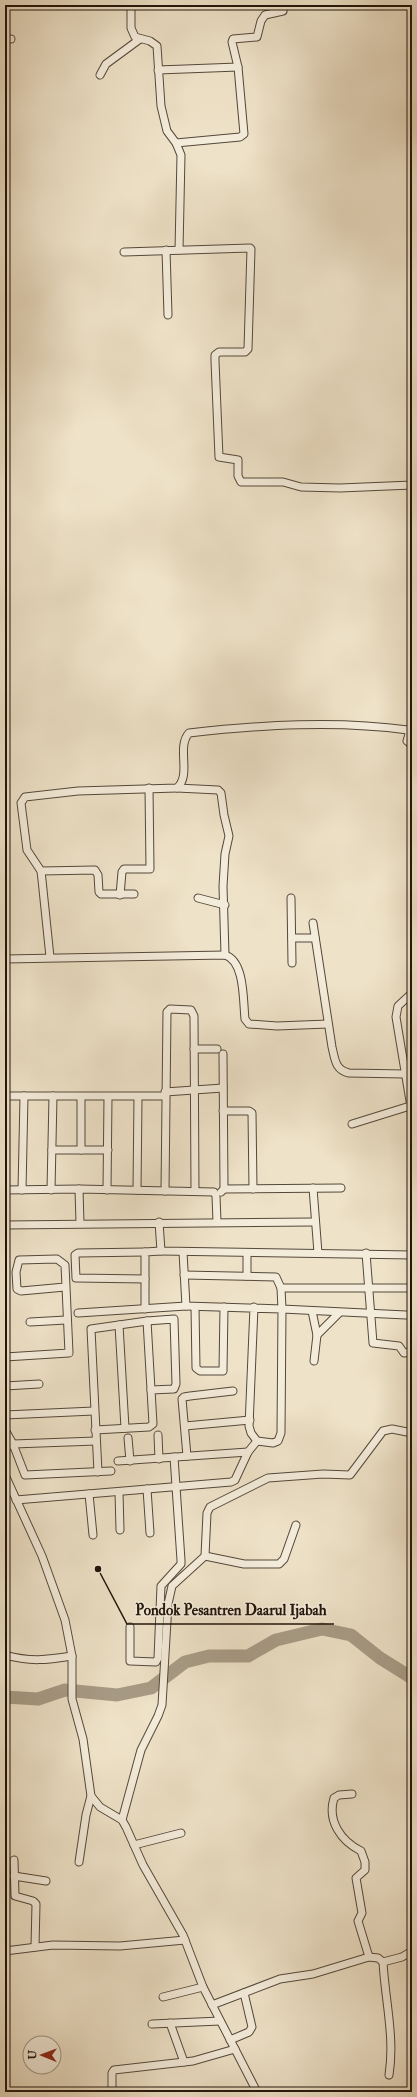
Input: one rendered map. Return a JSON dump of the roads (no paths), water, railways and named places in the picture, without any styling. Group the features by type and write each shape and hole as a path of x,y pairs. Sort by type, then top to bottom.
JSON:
{"street":[{"path":"131,5 131,28 135,37 155,43 156,46 161,106 167,131 176,144 181,156 179,250"},
{"path":"176,144 240,137 244,134 238,68 232,42 233,39 257,37 261,21 265,15 284,11 282,5"},
{"path":"100,75 106,64 140,39"},
{"path":"158,70 238,68"},
{"path":"124,252 251,249 248,349 245,352 219,352 215,356 219,457 238,460 240,481 283,482 301,487 340,488 412,486"},
{"path":"166,250 168,315"},
{"path":"177,788 181,783 184,744 189,733 258,727 339,725 408,730 409,734 407,741 412,745"},
{"path":"120,895 122,872 124,869 150,869 149,788"},
{"path":"50,958 47,915 41,871 27,850 21,803 25,797 78,791 149,788 177,788 220,792 229,836 225,854 223,886 225,905 225,955"},
{"path":"41,871 95,870 98,875 99,892 101,894 134,894"},
{"path":"198,898 225,905"},
{"path":"291,898 292,962"},
{"path":"313,923 314,938 328,1024 337,1066 342,1072 409,1072"},
{"path":"292,938 314,938"},
{"path":"5,959 225,955 231,957 238,968 245,1019 249,1024 277,1026 328,1024"},
{"path":"352,1124 411,1110 409,1072 396,1017 398,1006 412,993"},
{"path":"165,1191 165,1094 168,1010 193,1012 195,1191"},
{"path":"194,1049 220,1051 223,1088 224,1189"},
{"path":"5,1096 138,1096 223,1088"},
{"path":"22,1190 24,1096"},
{"path":"51,1190 53,1096"},
{"path":"137,1190 138,1096"},
{"path":"80,1150 82,1097"},
{"path":"107,1190 108,1097"},
{"path":"223,1111 249,1111 252,1113 253,1189"},
{"path":"52,1150 108,1150"},
{"path":"313,1188 314,1222 317,1229 318,1253"},
{"path":"216,1196 224,1189 341,1188"},
{"path":"5,1190 80,1189 214,1192 216,1196 217,1222"},
{"path":"80,1189 80,1223"},
{"path":"5,1225 159,1222 314,1222"},
{"path":"159,1222 161,1251"},
{"path":"145,1279 76,1278 75,1255 78,1253 161,1251 247,1254 366,1253 412,1255"},
{"path":"145,1252 145,1309"},
{"path":"183,1252 186,1306"},
{"path":"366,1253 373,1343 399,1346 404,1353 412,1352"},
{"path":"247,1254 247,1276"},
{"path":"5,1357 69,1353 64,1264 57,1259 19,1260 16,1265 17,1289 21,1291 65,1287"},
{"path":"184,1275 276,1277 280,1288 282,1309 280,1437 278,1441 273,1443 257,1441 251,1433 250,1420 254,1307"},
{"path":"280,1288 412,1288"},
{"path":"194,1306 196,1368 200,1371 214,1372 221,1372 224,1368 224,1307"},
{"path":"78,1313 194,1306 254,1307 312,1312 406,1315"},
{"path":"312,1312 317,1335 314,1361"},
{"path":"317,1335 339,1313"},
{"path":"98,1472 91,1329 147,1320 174,1319 176,1384 174,1389 151,1390"},
{"path":"30,1322 66,1320"},
{"path":"95,1430 149,1427 153,1424 147,1320"},
{"path":"119,1325 125,1428"},
{"path":"5,1386 39,1384"},
{"path":"187,1456 182,1399 184,1397 233,1391"},
{"path":"5,1415 94,1411"},
{"path":"185,1426 250,1420"},
{"path":"122,1820 139,1756 158,1716 163,1689 168,1604 172,1586 205,1556 207,1513 210,1507 268,1478 323,1474 350,1474 383,1431 392,1429 412,1433"},
{"path":"5,1430 13,1444 25,1475 111,1471"},
{"path":"158,1435 160,1458"},
{"path":"128,1438 130,1461"},
{"path":"5,1447 13,1444 96,1441"},
{"path":"16,1500 231,1482 235,1480 248,1452 257,1441"},
{"path":"118,1461 248,1452"},
{"path":"130,1627 130,1661 156,1662 158,1658 161,1586 181,1564 174,1457"},
{"path":"5,1475 42,1556 65,1620 72,1656 72,1699 83,1738 91,1796 86,1815 79,1862"},
{"path":"147,1489 150,1533"},
{"path":"119,1492 120,1530"},
{"path":"89,1494 93,1535"},
{"path":"205,1556 244,1564 279,1564 284,1559 296,1525"},
{"path":"5,1655 23,1660 42,1661 72,1656"},
{"path":"352,1794 339,1795 334,1798 332,1805 339,1834 352,1846 361,1851 365,1862 365,1870 356,1878 362,1913 358,1921 369,1957"},
{"path":"91,1796 100,1807 122,1820 143,1865 168,1906 185,1940 203,1987 258,2092"},
{"path":"134,1845 181,1833"},
{"path":"14,1860 16,1897 33,1901 36,1904 35,1947"},
{"path":"14,1876 46,1881"},
{"path":"5,1951 35,1947 113,1946 185,1940"},
{"path":"383,1962 402,1957 412,1951"},
{"path":"212,2005 280,1979 313,1974 369,1957 378,1958 383,1962 384,1986 392,2052 389,2075"},
{"path":"162,1997 203,1987"},
{"path":"230,2040 249,2032 252,2027 244,1993"},
{"path":"152,2024 220,2021"},
{"path":"170,2023 184,2062"},
{"path":"112,2092 112,2073 114,2070 204,2059 235,2049"}],"waterway":[{"path":"5,1697 38,1699 65,1690 117,1695 151,1688 185,1662 209,1656 248,1656 276,1640 322,1629 351,1635 380,1658 412,1678"}],"place":[{"name":"Pondok Pesantren Daarul Ijabah","path":"98,1569"}]}
